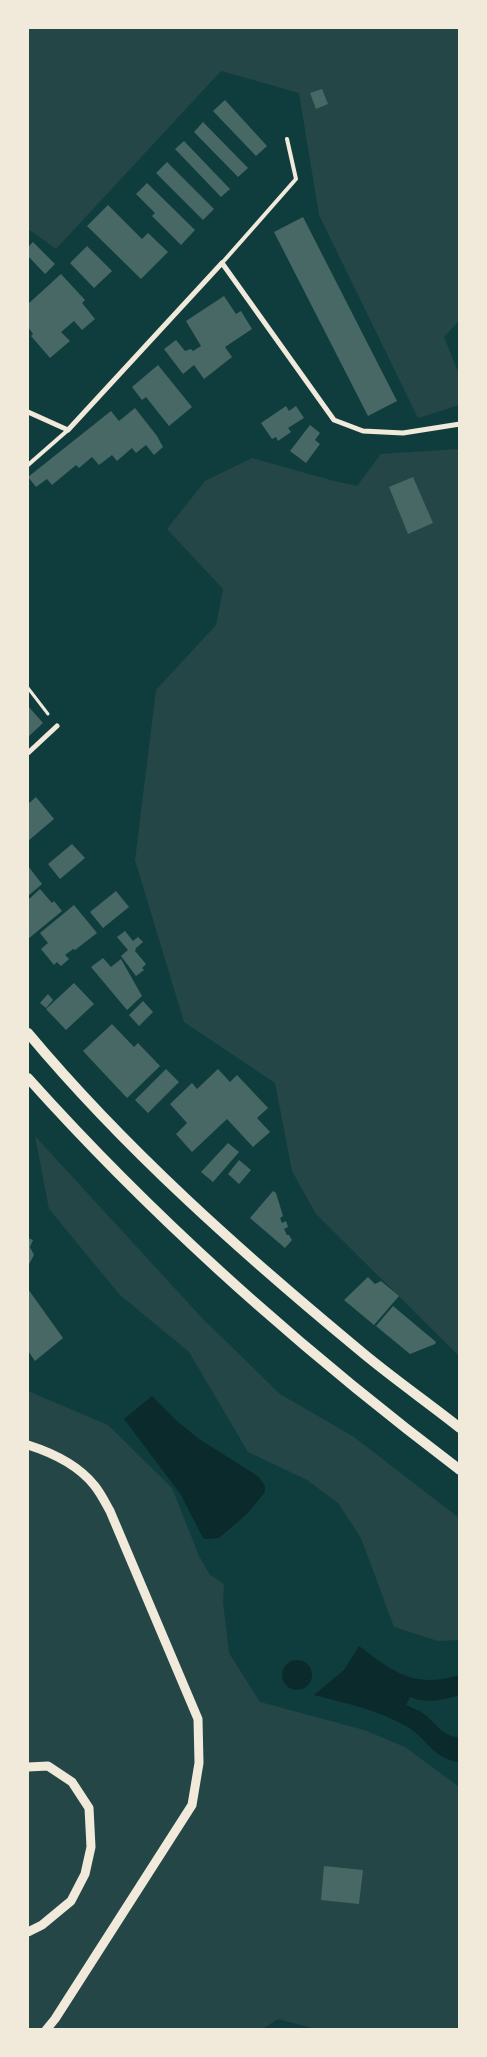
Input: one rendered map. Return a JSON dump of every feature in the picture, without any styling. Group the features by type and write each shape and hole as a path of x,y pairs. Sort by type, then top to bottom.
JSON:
{"main road":[{"path":"28,1033 78,1090 159,1173 358,1350 460,1428"},
{"path":"28,1078 65,1120 156,1212 230,1282 386,1415 460,1470"}],"street":[{"path":"28,412 68,430 222,263 334,420 363,431 403,433 460,424"},
{"path":"28,753 57,726"},
{"path":"28,1445 42,1450 77,1469 93,1484 110,1511 198,1719 199,1763 192,1805 55,2019 46,2030"},
{"path":"28,1767 48,1766 72,1782 89,1808 91,1847 86,1874 72,1901 42,1925 28,1932"}],"lane":[{"path":"222,263 296,178 287,139"},
{"path":"28,465 68,430"}],"path":[{"path":"28,688 57,726"}],"shaded area":[{"path":"28,28 459,28 459,321 444,337 459,374 459,405 418,418 319,215 299,93 221,71 56,249 28,229"},
{"path":"459,449 459,1356 316,1214 292,1171 275,1083 184,1022 135,860 156,690 216,625 223,589 167,529 205,481 252,458 357,486 381,454"},
{"path":"35,1136 202,1318 280,1394 354,1437 459,1518 459,1640 438,1641 394,1627 361,1538 338,1503 307,1480 248,1452 189,1352 120,1295 49,1209"},
{"path":"28,1391 108,1425 172,1488 199,1556 210,1575 224,1584 223,1602 229,1653 260,1702 364,1730 405,1747 459,1787 459,2028 316,2029 278,2019 261,2030 28,2029"},
{"path":"152,1396 178,1422 199,1439 259,1477 265,1486 265,1492 247,1514 219,1538 205,1539 202,1536 181,1495 124,1419"},
{"path":"359,1646 405,1676 430,1680 459,1675 459,1695 428,1701 410,1697 406,1705 422,1713 448,1735 459,1737 459,1762 443,1757 413,1731 395,1720 314,1695 344,1670"},
{"path":"297,1660 308,1664 312,1675 308,1686 297,1690 286,1686 282,1675 286,1664"}],"building":[{"path":"322,89 328,104 316,109 310,93"},
{"path":"225,100 267,146 256,156 213,111"},
{"path":"203,122 248,168 238,177 194,132"},
{"path":"184,141 230,189 221,197 175,149"},
{"path":"167,162 214,209 203,220 156,173"},
{"path":"147,183 195,230 181,245 152,216 155,213 136,194"},
{"path":"108,205 142,239 148,233 168,252 141,279 87,226"},
{"path":"303,217 397,401 368,416 274,232"},
{"path":"33,242 55,264 45,274 28,256 28,247"},
{"path":"87,246 112,271 94,288 70,263"},
{"path":"61,274 85,300 82,303 95,319 82,330 74,321 61,332 70,341 50,358 31,336 33,334 28,327 28,304"},
{"path":"224,296 236,314 241,311 252,329 225,347 232,357 204,379 194,365 183,374 164,349 176,340 185,351 191,349 193,351 201,346 186,321"},
{"path":"158,365 192,407 169,426 146,397 142,400 132,387"},
{"path":"286,406 289,411 296,406 304,418 288,428 291,432 278,441 276,437 272,439 261,423"},
{"path":"135,408 157,436 163,447 154,455 146,445 136,453 132,448 117,461 112,455 99,465 92,457 79,468 76,465 52,485 47,479 36,487 28,477 111,411 119,421"},
{"path":"310,425 320,433 315,440 320,444 306,463 290,451"},
{"path":"413,477 433,523 408,534 389,487"},
{"path":"28,706 43,723 28,737"},
{"path":"36,797 54,819 28,841 28,804"},
{"path":"72,844 85,858 60,879 48,864"},
{"path":"28,866 42,884 28,896"},
{"path":"40,889 62,911 28,939 28,900"},
{"path":"116,891 129,907 103,928 90,912"},
{"path":"74,905 97,933 75,950 73,949 65,955 69,959 61,966 57,962 54,965 41,949 48,943 40,933"},
{"path":"125,931 133,941 138,937 143,942 135,951 146,964 142,968 144,970 136,976 121,956 128,950 117,937"},
{"path":"103,958 111,967 121,959 142,996 127,1010 91,967"},
{"path":"74,983 94,1004 66,1030 46,1009"},
{"path":"48,994 53,1000 46,1008 40,1003"},
{"path":"143,1001 153,1012 139,1026 129,1015"},
{"path":"112,1024 134,1047 138,1043 160,1066 127,1098 83,1051"},
{"path":"166,1069 179,1082 148,1113 135,1100"},
{"path":"218,1069 230,1082 237,1075 268,1108 257,1118 270,1132 253,1147 227,1119 192,1152 176,1134 187,1123 170,1104 192,1083 197,1089"},
{"path":"228,1143 239,1152 213,1182 201,1172"},
{"path":"239,1160 251,1170 239,1184 228,1174"},
{"path":"273,1191 276,1193 283,1216 280,1218 282,1223 286,1221 288,1227 284,1229 292,1240 285,1248 250,1218"},
{"path":"28,1238 33,1240 30,1247 34,1255 28,1266"},
{"path":"368,1277 375,1284 381,1281 399,1296 374,1325 344,1300"},
{"path":"28,1289 63,1338 35,1361 28,1351"},
{"path":"393,1306 436,1342 435,1344 410,1354 376,1326"},
{"path":"324,1866 363,1870 359,1904 321,1900"}]}
